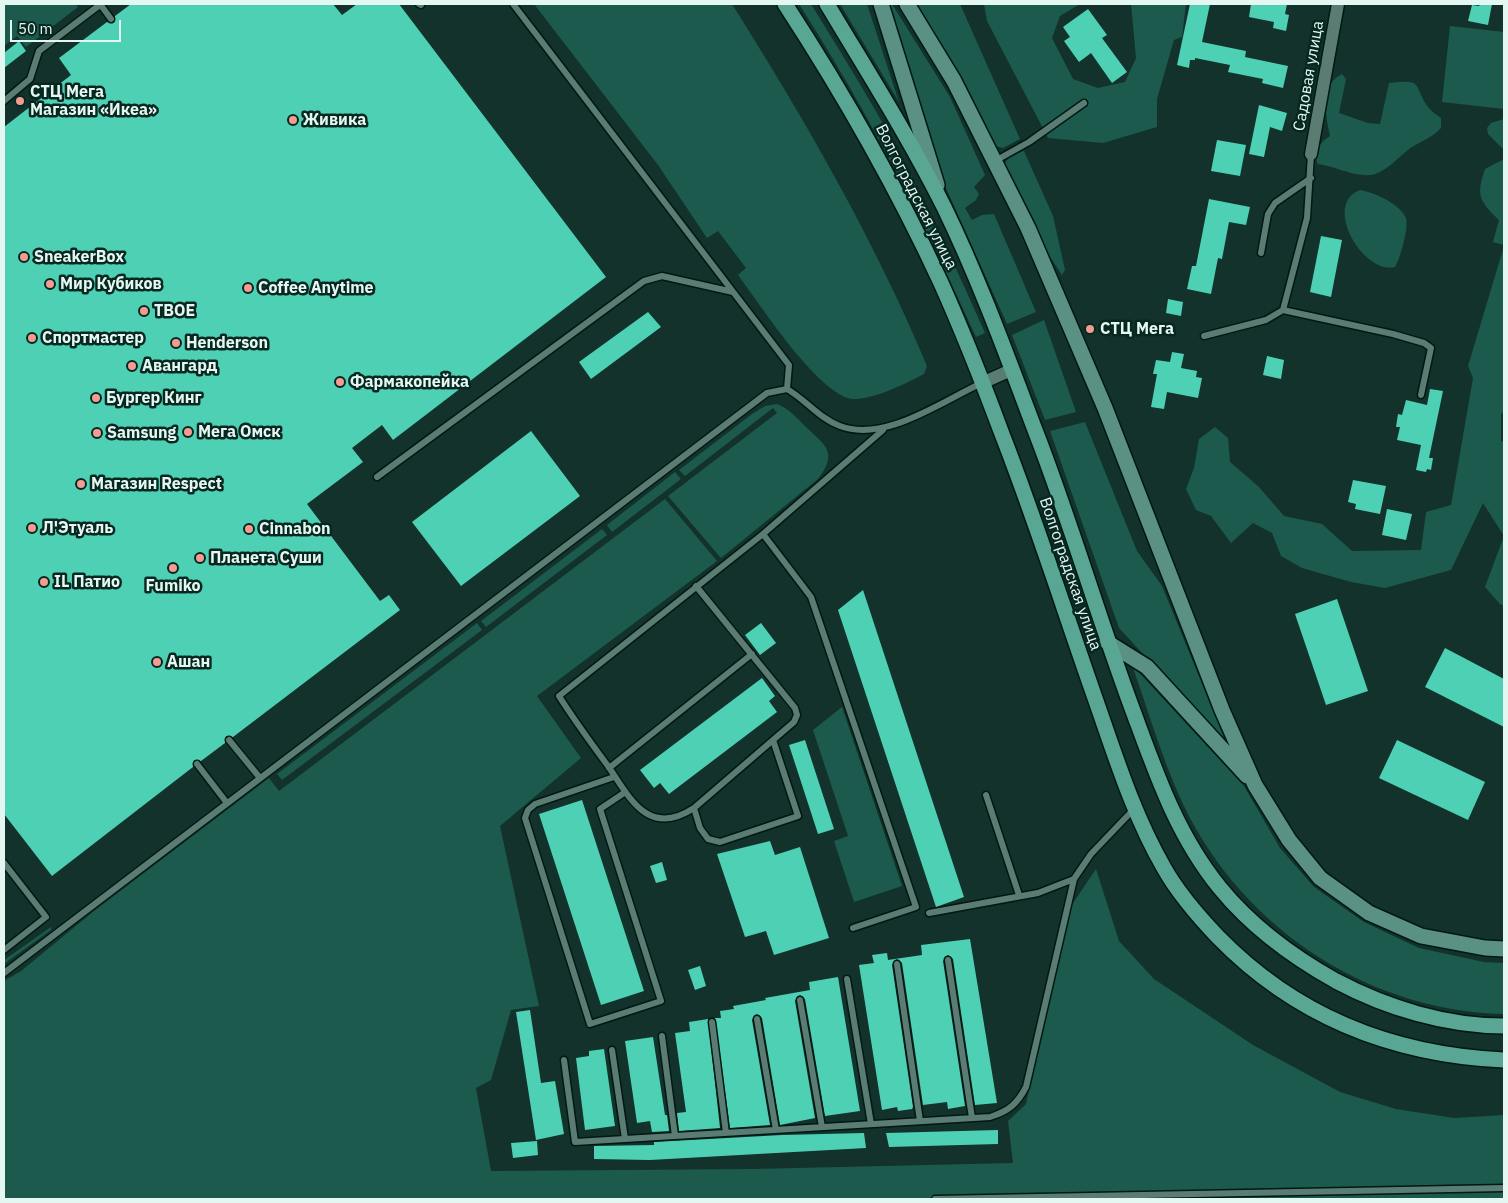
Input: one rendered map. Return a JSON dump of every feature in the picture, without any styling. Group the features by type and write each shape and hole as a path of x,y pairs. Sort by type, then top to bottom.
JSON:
{"main road":[{"name":"Волгоградская улица","path":"785,4 872,147 940,282 982,382 1021,486 1134,809 1165,870 1197,915 1244,964 1309,1009 1367,1035 1426,1052 1468,1058 1504,1060"},
{"name":"Волгоградская улица","path":"827,4 892,112 944,208 1048,465 1107,642 1165,798 1191,847 1220,888 1257,927 1313,968 1367,997 1437,1019 1486,1026 1504,1026"},
{"path":"881,4 944,208"},
{"path":"907,4 954,81 1028,228 1105,408 1222,710 1255,785 1289,840 1320,878 1369,913 1421,936 1486,948 1504,949"},
{"path":"1107,642 1147,667 1255,785"}],"street":[{"name":"Садовая улица","path":"1311,154 1338,4"},
{"path":"982,382 1011,370"}],"lane":[{"path":"4,101 30,79 35,56 39,51 101,4 111,19"},
{"path":"513,4 789,365 787,389"},
{"path":"995,161 1030,142 1084,103"},
{"path":"1283,310 1307,218 1311,154"},
{"path":"1261,253 1268,214 1275,203 1311,178"},
{"path":"377,477 644,281 662,276 734,292"},
{"path":"1204,336 1246,327 1266,320 1283,310 1424,343 1431,348 1421,394"},
{"path":"696,586 795,708 797,715 794,722 694,808 680,817 664,819 649,815 624,793 559,696 696,586 763,534 884,429 982,382"},
{"path":"4,973 767,393 787,389 839,426 860,432 884,429"},
{"path":"763,534 811,597 916,907 853,928"},
{"path":"609,768 752,654"},
{"path":"229,740 260,778"},
{"path":"694,808 700,828 708,839 720,842 798,816 773,740"},
{"path":"197,764 227,804"},
{"path":"614,777 535,804 528,810 525,818 590,1024 661,1002 600,810 624,793"},
{"path":"986,795 1019,895"},
{"path":"564,1060 574,1142 990,1117 1005,1113 1018,1102 1026,1087 1074,879 1091,854 1134,809"},
{"path":"4,863 46,917 4,950"},
{"path":"929,913 1038,893 1074,879"},
{"path":"948,960 972,1118"},
{"path":"897,964 920,1121"},
{"path":"847,979 871,1124"},
{"path":"800,1000 822,1127"},
{"path":"757,1019 776,1130"},
{"path":"712,1022 726,1133"},
{"path":"662,1036 675,1136"},
{"path":"612,1050 625,1139"},
{"path":"935,1199 1504,1188"}],"green space":[{"path":"4,4 75,4 78,7 26,47 17,36 4,46"},
{"path":"534,4 732,4 812,136 861,226 927,366 924,374 890,390 870,397 853,399 839,394 807,366 738,275 746,268 718,231 707,238 658,165"},
{"path":"799,4 811,4 886,129 929,211 985,333 976,337 894,167 848,85"},
{"path":"840,4 867,4 899,102"},
{"path":"884,4 892,4 950,97 985,175 974,187 979,194 976,200 965,208 972,220 982,215 994,214 1036,312 1007,324 937,168"},
{"path":"915,4 960,4 1020,139 1003,148 995,146"},
{"path":"984,4 1080,4 1060,16 1052,38 1073,79 1098,88 1125,82 1136,58 1131,4 1186,4 1182,37 1174,40 1157,99 1157,127 1103,143 1048,138 987,21"},
{"path":"1450,26 1504,32 1504,109 1442,102"},
{"path":"1342,74 1346,79 1339,113 1368,123 1380,124 1389,83 1408,82 1416,85 1428,107 1441,118 1441,128 1377,173 1370,175 1357,174 1318,164 1316,155 1318,148 1330,136 1326,110 1327,93 1335,79"},
{"path":"1504,119 1504,150 1488,134 1487,128 1491,123"},
{"path":"1024,151 1053,216 1065,270 1062,275 1037,237 1004,168 1006,161 1011,156"},
{"path":"1502,160 1504,161 1504,245 1493,242 1499,220 1487,208 1480,192 1485,169"},
{"path":"1360,190 1372,193 1386,200 1398,208 1406,218 1404,243 1395,267 1383,267 1371,260 1360,250 1351,237 1346,223 1345,209 1349,198"},
{"path":"1504,246 1504,411 1501,414 1501,441 1504,442 1504,536 1483,503 1451,570 1385,588 1351,582 1302,568 1281,556 1272,533 1253,523 1231,543 1211,516 1196,510 1186,489 1194,468 1199,439 1215,427 1228,438 1230,462 1259,487 1284,516 1322,524 1352,551 1421,550 1426,512 1451,505 1473,378 1468,366"},
{"path":"1044,320 1076,412 1045,420 1012,335"},
{"path":"777,404 785,408 823,443 828,455 828,461 818,479 721,558 668,496 777,413 773,408 685,476 679,470 752,414 765,406"},
{"path":"1085,422 1137,551 1162,586 1227,745 1119,628 1050,431"},
{"path":"675,472 681,479 612,532 607,525"},
{"path":"665,499 717,561 537,696 581,758 500,826 539,1006 511,1010 491,1080 476,1088 491,1171 753,1169 1013,1163 1008,1121 1026,1104 1071,906 1096,869 1119,941 1154,979 1253,1045 1340,1092 1396,1109 1454,1118 1504,1115 1504,1199 4,1199 4,981 21,971 94,911 269,778 279,791"},
{"path":"602,529 607,535 486,627 481,621"},
{"path":"1504,536 1504,606 1485,587"},
{"path":"477,623 482,630 282,780 277,774"},
{"path":"1132,665 1244,786 1280,848 1314,887 1364,922 1419,948 1484,962 1504,963 1504,1014 1452,1009 1401,996 1354,977 1309,951 1269,919 1233,882 1202,839 1171,777"},
{"path":"842,707 902,886 854,902 834,841 848,836 813,730"},
{"path":"51,927 51,930 4,964 4,960"}],"building":[{"name":"Мега Омск","path":"131,4 333,4 342,15 357,4 399,4 606,277 393,440 382,425 352,448 363,462 307,504 380,601 389,595 400,610 233,737 226,736 225,743 201,761 194,760 193,767 52,876 4,814 4,127 71,75 59,58 107,22 114,23 115,16"},
{"path":"1190,4 1210,4 1202,42 1246,51 1245,57 1288,66 1283,88 1262,83 1263,79 1228,72 1230,65 1195,58 1195,60 1190,60 1189,68 1177,65"},
{"path":"1251,4 1287,4 1285,14 1289,15 1286,31 1273,28 1274,22 1249,17"},
{"path":"1480,4 1492,4 1488,25 1468,21 1472,5 1479,6"},
{"path":"1088,9 1107,35 1102,38 1127,72 1112,83 1091,53 1079,62 1064,41 1070,37 1063,27"},
{"path":"19,41 26,51 4,68 4,53"},
{"path":"1259,105 1287,113 1282,131 1270,127 1264,157 1249,154"},
{"path":"1217,140 1246,145 1240,176 1211,171"},
{"path":"1209,199 1250,207 1246,225 1229,222 1222,259 1218,258 1211,294 1187,289 1192,266 1196,266"},
{"path":"1321,236 1342,240 1331,297 1310,292"},
{"path":"1168,299 1183,302 1181,316 1166,313"},
{"path":"648,312 661,327 591,379 579,362"},
{"path":"1172,352 1184,354 1181,368 1197,371 1196,377 1202,378 1198,398 1167,392 1164,409 1151,407 1157,374 1153,374 1156,360 1170,362"},
{"path":"1267,356 1284,360 1281,379 1263,375"},
{"path":"1430,389 1443,391 1429,458 1433,458 1431,470 1427,469 1426,472 1416,470 1421,445 1397,440 1400,427 1396,427 1398,414 1402,415 1406,400 1427,405"},
{"path":"531,431 580,496 461,586 412,522"},
{"path":"1353,480 1386,486 1380,514 1355,509 1356,504 1348,502"},
{"path":"1387,509 1412,514 1406,540 1382,535"},
{"path":"863,590 964,897 936,907 838,610"},
{"path":"1337,599 1368,691 1326,705 1295,614"},
{"path":"761,623 776,643 760,655 745,635"},
{"path":"1445,648 1504,679 1504,727 1425,687"},
{"path":"762,678 775,696 769,701 777,712 669,794 660,783 654,788 640,770"},
{"path":"805,740 834,829 818,834 789,745"},
{"path":"1397,740 1485,782 1468,820 1379,778"},
{"path":"582,800 644,991 601,1005 539,814"},
{"path":"770,841 775,855 800,847 829,938 774,955 766,931 745,937 717,854"},
{"path":"662,862 667,880 656,883 650,866"},
{"path":"970,939 997,1103 975,1105 953,959 948,955 943,961 965,1106 948,1109 947,1102 923,1105 902,963 897,959 892,965 913,1107 912,1109 898,1111 897,1107 882,1110 859,965 874,963 872,955 887,953 888,960 922,955 921,945"},
{"path":"700,966 706,986 695,990 688,970"},
{"path":"838,977 860,1111 825,1116 805,999 800,995 795,1001 815,1118 780,1125 762,1018 757,1014 752,1020 770,1125 730,1128 715,1018 721,1018 720,1011 734,1009 733,1006 766,1000 765,998 810,990 809,982"},
{"path":"530,1010 541,1083 555,1081 564,1134 536,1140 516,1012"},
{"path":"708,1019 720,1128 679,1131 677,1113 686,1112 675,1033 690,1031 689,1022"},
{"path":"653,1037 669,1131 652,1132 650,1121 637,1123 625,1041"},
{"path":"604,1049 615,1126 585,1130 576,1058 589,1056 589,1051"},
{"path":"998,1130 998,1144 889,1147 886,1133"},
{"path":"864,1133 866,1148 650,1160 594,1159 594,1146 654,1145 654,1142 782,1135"},
{"path":"537,1141 538,1155 513,1158 511,1143"}],"place":[{"name":"СТЦ Мега Магазин «Икеа»","path":"20,101"},
{"name":"Живика","path":"293,120"},
{"name":"SneakerBox","path":"24,257"},
{"name":"Мир Кубиков","path":"50,284"},
{"name":"Coffee Anytime","path":"248,288"},
{"name":"ТВОЕ","path":"144,311"},
{"name":"СТЦ Мега","path":"1090,329"},
{"name":"Спортмастер","path":"32,338"},
{"name":"Henderson","path":"176,343"},
{"name":"Авангард","path":"132,366"},
{"name":"Фармакопейка","path":"340,382"},
{"name":"Бургер Кинг","path":"96,398"},
{"name":"Мега Омск","path":"188,432"},
{"name":"Samsung","path":"97,433"},
{"name":"Магазин Respect","path":"81,484"},
{"name":"Л'Этуаль","path":"32,528"},
{"name":"Cinnabon","path":"249,529"},
{"name":"Планета Суши","path":"200,558"},
{"name":"Fumiko","path":"173,568"},
{"name":"IL Патио","path":"44,582"},
{"name":"Ашан","path":"157,662"}]}
